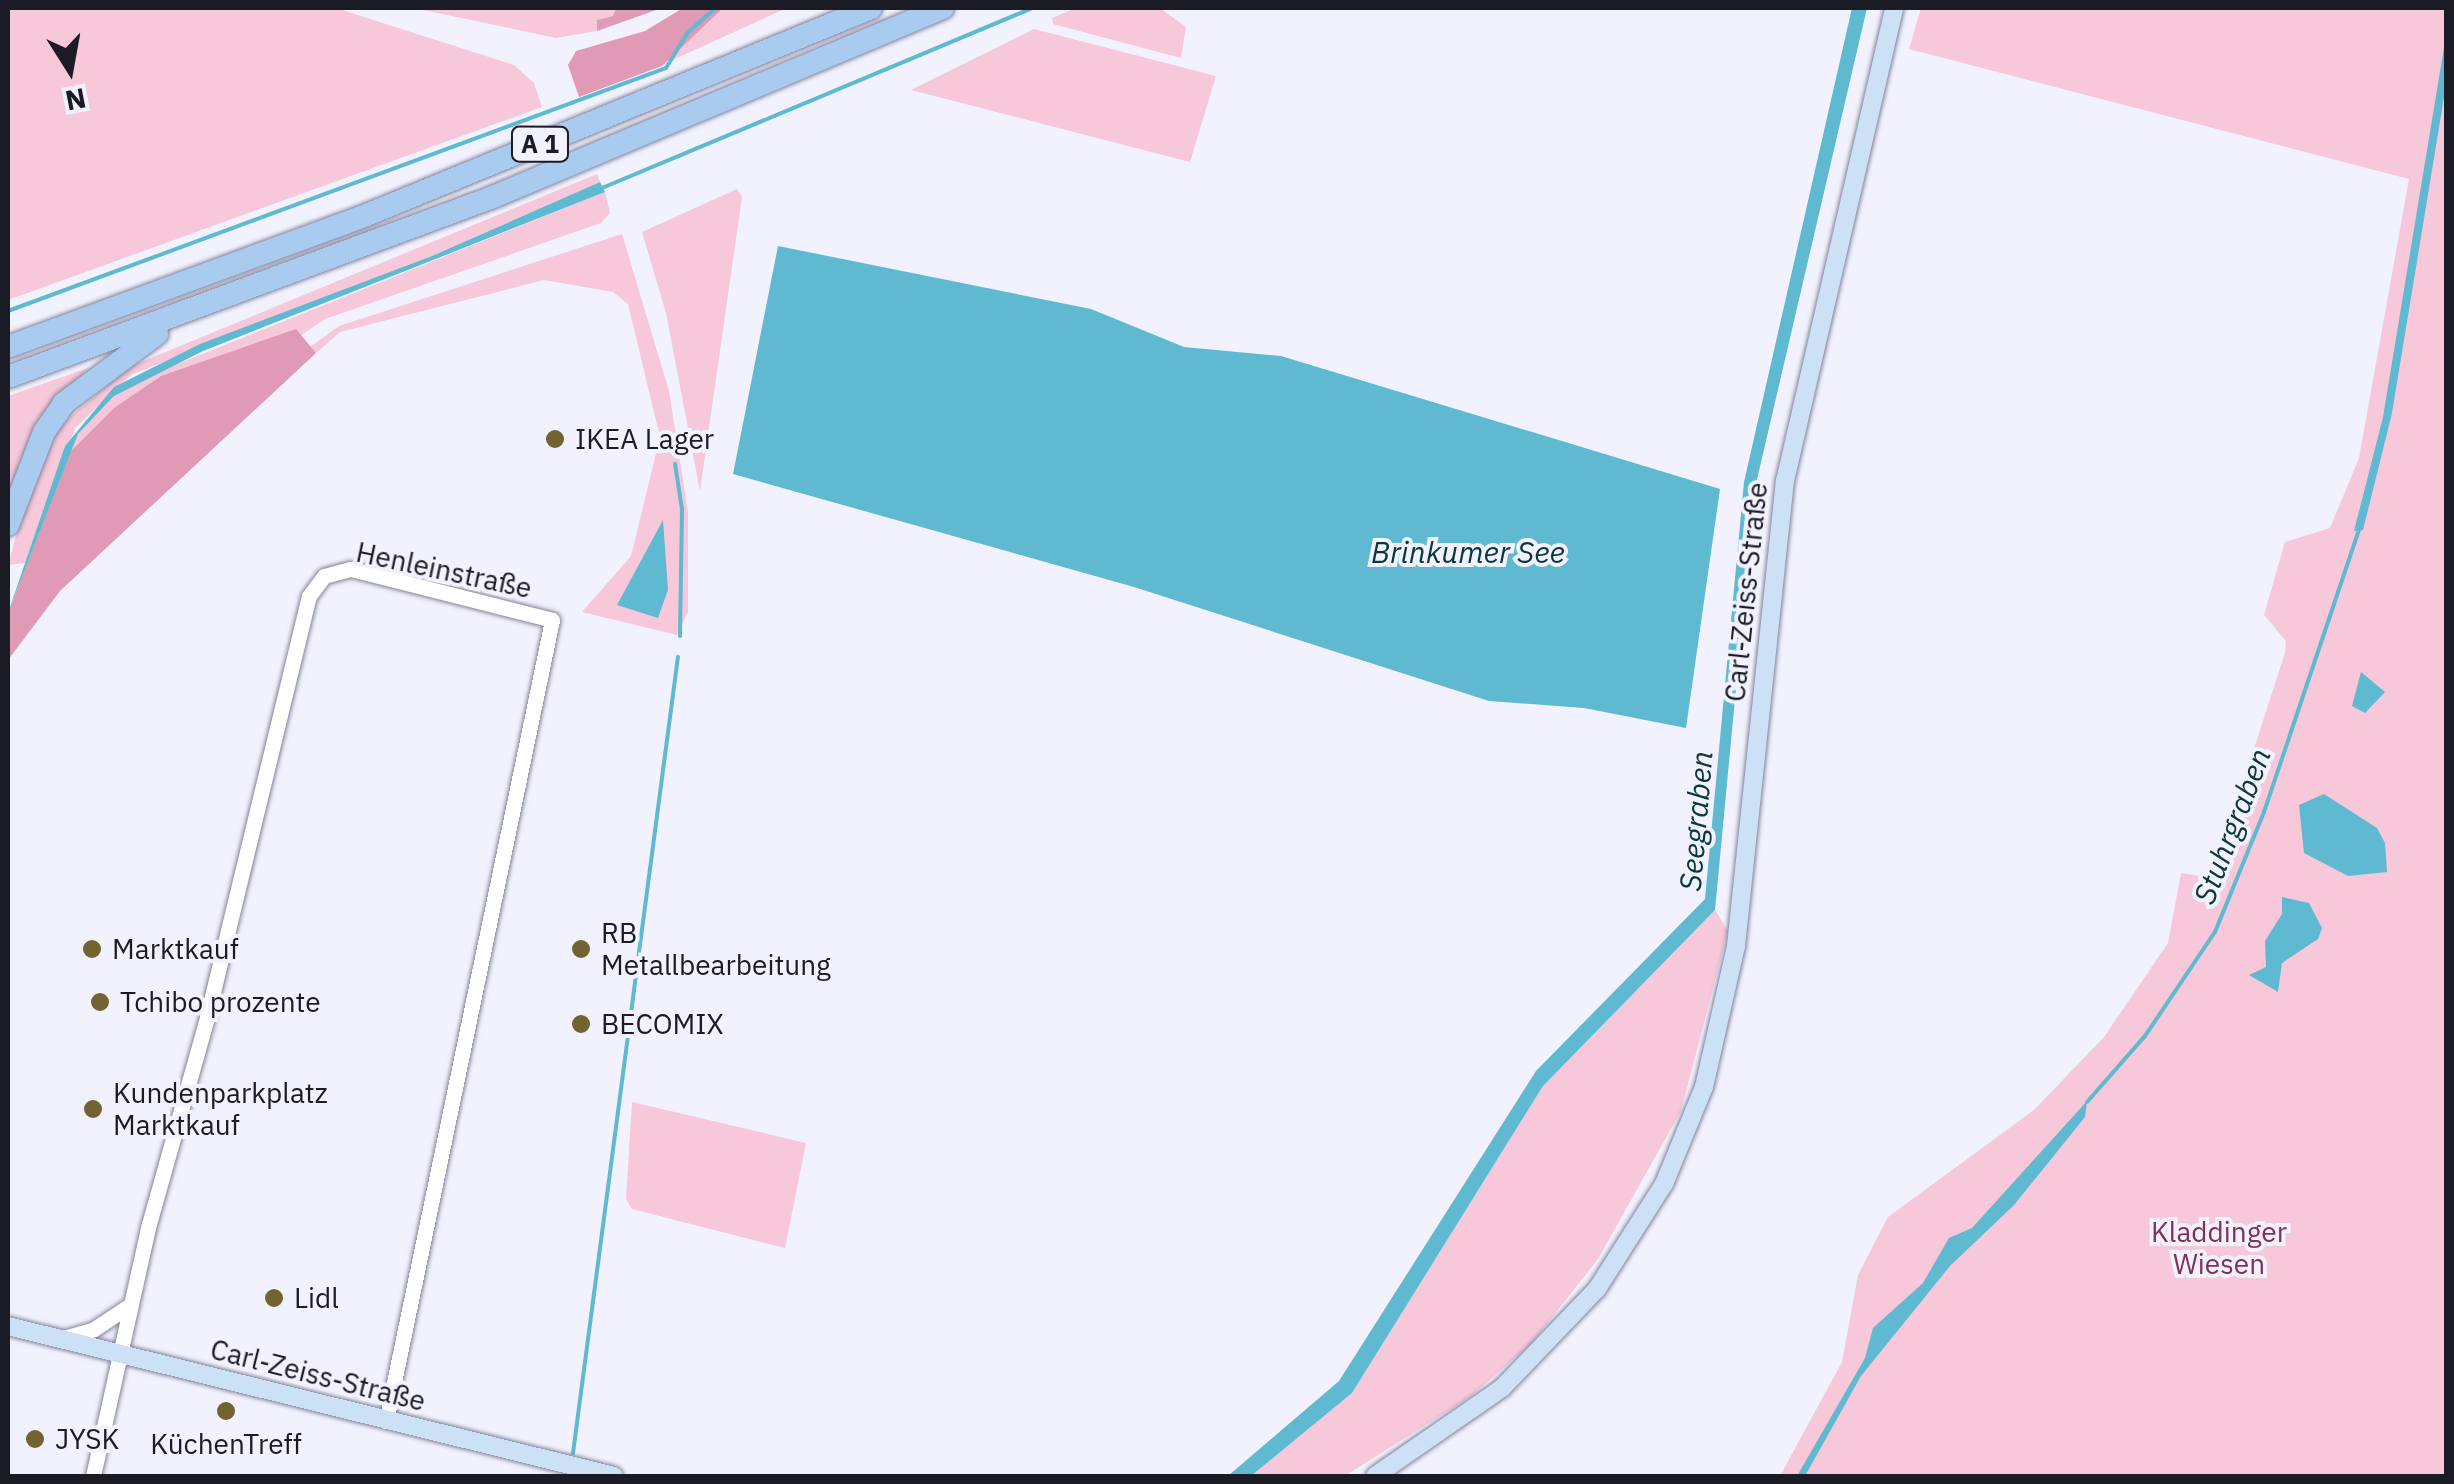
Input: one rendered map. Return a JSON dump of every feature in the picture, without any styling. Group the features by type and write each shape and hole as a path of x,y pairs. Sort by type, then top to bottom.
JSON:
{"highway":[{"name":"A 1","path":"8,347 364,216 871,8"},
{"name":"A 1","path":"8,377 493,197 943,8"},
{"path":"8,525 44,432 64,404 188,313"}],"main road":[{"name":"Carl-Zeiss-Straße","path":"1375,1476 1490,1399 1587,1301 1651,1207 1704,1087 1736,946 1785,481 1894,8"},
{"name":"Carl-Zeiss-Straße","path":"8,1326 614,1476"}],"street":[{"name":"Henleinstraße","path":"93,1476 130,1305 309,596 324,576 351,569 552,620 386,1420"},
{"path":"60,1339 94,1329 130,1305"}],"green space":[{"path":"8,8 336,8 514,65 534,83 542,107 8,300"},
{"path":"414,8 616,8 613,16 597,20 597,31 556,38"},
{"path":"723,8 787,8 668,62 691,34"},
{"path":"1076,8 1160,8 1186,27 1181,58 1053,24 1052,18"},
{"name":"Kladdinger Wiesen","path":"1921,8 2446,8 2446,1476 1780,1476 1842,1362 1858,1275 1888,1217 2034,1110 2104,1037 2168,943 2181,873 2220,879 2235,807 2285,653 2286,641 2264,615 2285,542 2330,528 2359,458 2409,179 1909,49"},
{"path":"1034,29 1216,76 1190,162 911,90"},
{"path":"597,174 600,182 432,256 131,375 75,428 25,563 8,565 33,475 57,428 129,367"},
{"path":"737,189 742,197 700,491 666,313 642,232"},
{"path":"605,192 610,213 601,223 325,319 300,336 114,408 71,451 78,434 114,396 143,378"},
{"path":"622,234 669,391 688,512 688,612 677,635 582,612 631,556 660,437 628,304 613,292 544,280 340,332 316,353 310,347 339,326"},
{"path":"88,368 38,425 8,505 8,396"},
{"path":"1715,910 1728,931 1681,1111 1598,1259 1531,1344 1470,1397 1348,1474 1251,1476 1352,1393 1543,1086"},
{"path":"632,1102 806,1143 785,1248 632,1209 626,1199"}],"shaded area":[{"path":"616,8 662,8 597,31 597,20 613,16"},
{"path":"683,8 723,8 662,66 579,97 568,65 576,51 645,31"},
{"path":"296,329 316,353 60,591 8,660 8,613 71,451 114,408 161,376"}],"water":[{"path":"1852,8 1867,8 1755,488 1715,910 1543,1086 1352,1393 1251,1476 1228,1476 1339,1381 1536,1071 1705,899 1744,482"},
{"path":"2446,35 2446,85 2392,413 2363,530 2354,531 2383,417"},
{"path":"600,182 605,192 203,351 114,396 78,434 8,613 65,446 114,387 200,344 432,256"},
{"name":"Brinkumer See","path":"778,246 1091,309 1184,347 1281,356 1720,489 1686,728 1584,708 1489,701 1134,587 733,474"},
{"path":"663,520 668,590 658,618 617,605"},
{"path":"2361,672 2385,692 2365,713 2352,706"},
{"path":"2324,794 2377,828 2385,843 2387,872 2348,876 2304,853 2299,805"},
{"path":"2282,897 2309,903 2322,928 2318,939 2282,963 2278,992 2249,975 2266,967 2265,941 2282,914"},
{"path":"2087,1101 2085,1117 2014,1205 1950,1266 1861,1376 1805,1476 1797,1476 1865,1358 1873,1328 1923,1283 1949,1238 1972,1228"}],"waterway":[{"path":"8,311 666,68 688,32 716,8"},
{"path":"602,188 1033,8"},
{"path":"675,464 682,509 680,636"},
{"name":"Stuhrgraben","path":"2087,1102 2145,1036 2215,932 2264,812 2359,530"},
{"path":"573,1453 678,657"}],"place":[{"name":"IKEA Lager","path":"555,439"},
{"name":"Marktkauf","path":"92,949"},
{"name":"RB Metallbearbeitung","path":"581,949"},
{"name":"Tchibo prozente","path":"100,1002"},
{"name":"BECOMIX","path":"581,1024"},
{"name":"Kundenparkplatz Marktkauf","path":"93,1109"},
{"name":"Lidl","path":"274,1298"},
{"name":"KüchenTreff","path":"226,1411"},
{"name":"JYSK","path":"35,1439"}],"water label":[{"name":"Seegraben","path":"1696,821"}]}
